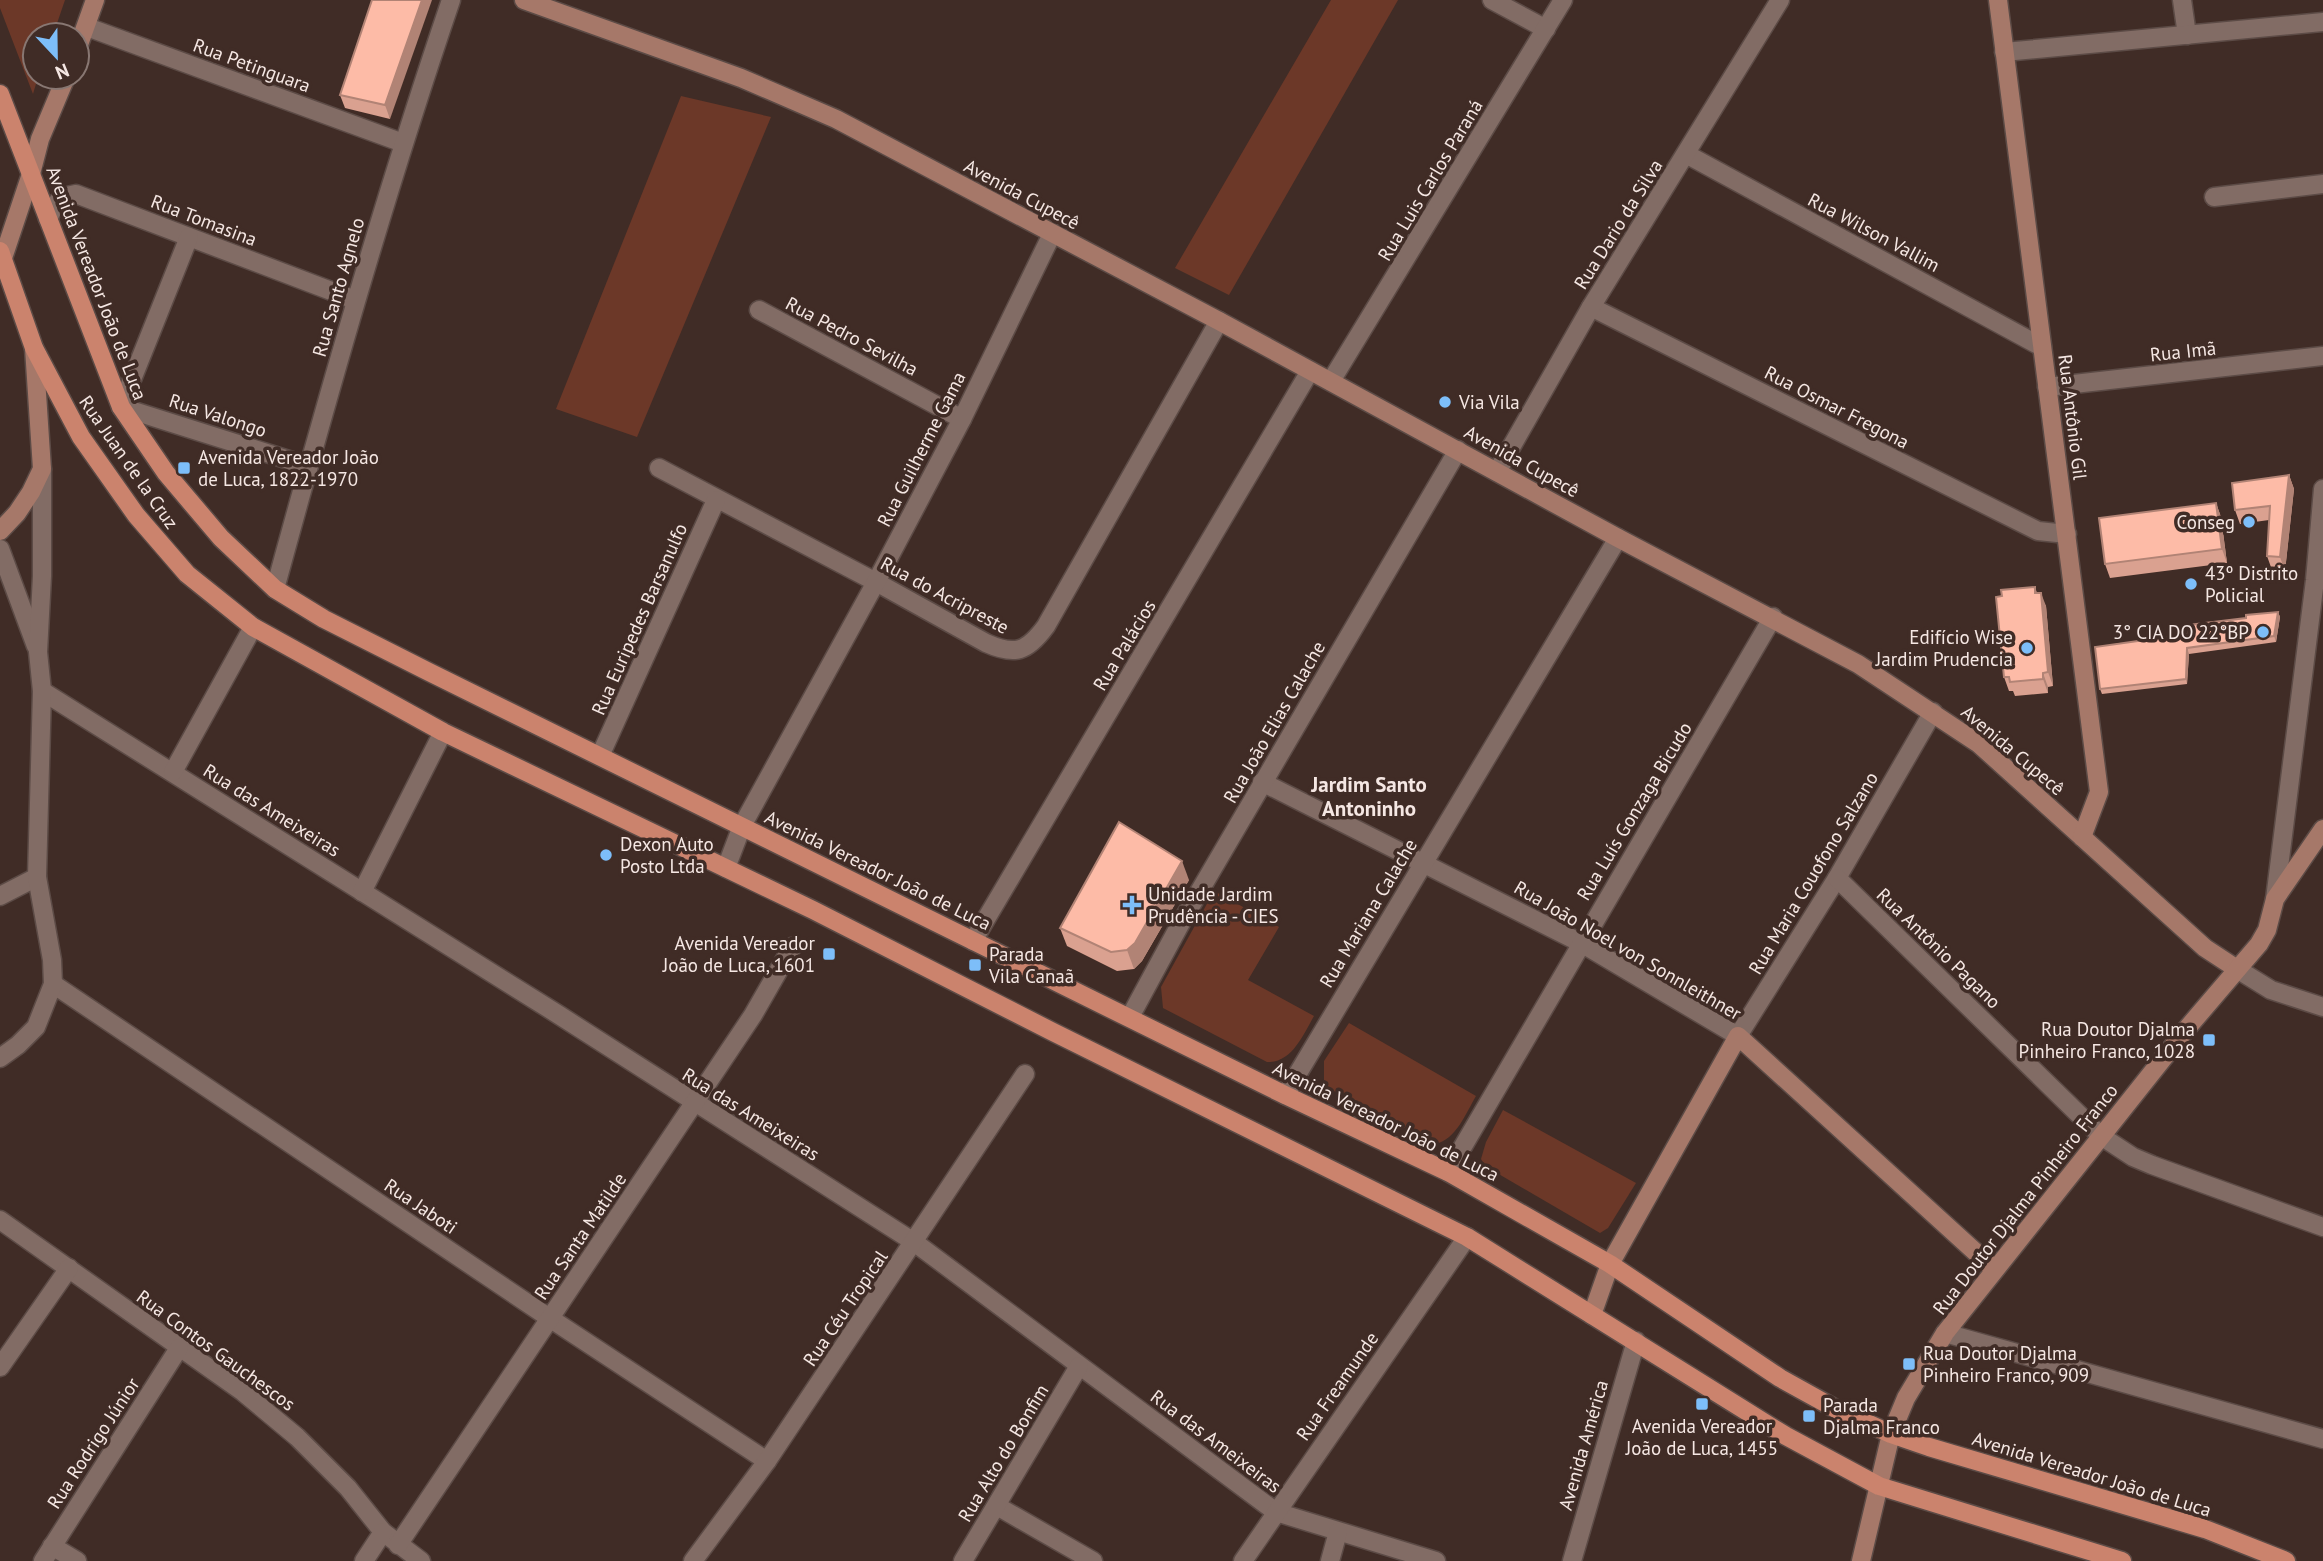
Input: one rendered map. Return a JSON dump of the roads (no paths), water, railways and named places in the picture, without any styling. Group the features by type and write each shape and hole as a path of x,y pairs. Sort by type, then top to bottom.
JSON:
{"main road":[{"name":"Avenida Vereador João de Luca","path":"0,94 121,407 166,472 212,528 275,589 324,619 1285,1095 1448,1172 1610,1264 1780,1378 1834,1408 1891,1434 2206,1529 2286,1561"},
{"name":"Rua Juan de la Cruz","path":"2,255 34,348 81,436 135,515 187,575 253,627"},
{"path":"253,627 443,732 726,868 1467,1237 1786,1436 1879,1486 2122,1561"}],"street":[{"path":"89,21 95,0"},
{"name":"Rua Santo Agnelo","path":"275,589 355,300 403,143 451,0"},
{"path":"1492,0 1546,29"},
{"name":"Rua Luis Carlos Paraná","path":"1331,381 1563,0"},
{"name":"Rua Dario da Silva","path":"1497,472 1591,307 1780,0"},
{"name":"Rua Antônio Gil","path":"1998,0 2099,792 2082,837"},
{"path":"2182,0 2187,35"},
{"name":"Avenida Cupecê","path":"533,2 741,78 836,119 1858,664 1979,744 2205,948 2271,990 2323,1007"},
{"path":"2004,52 2323,22"},
{"name":"Rua Petinguara","path":"91,28 403,143"},
{"path":"2,255 31,174 40,139 60,91"},
{"name":"Rua Wilson Vallim","path":"1686,155 2042,347"},
{"path":"2214,198 2323,184"},
{"name":"Rua Tomasina","path":"48,219 56,203 65,195 76,194 355,300"},
{"name":"Rua Guilherme Gama","path":"726,868 742,826 962,419 1052,234"},
{"path":"121,407 189,237"},
{"name":"Rua Osmar Fregona","path":"1591,307 2038,531 2067,534"},
{"name":"Rua Pedro Sevilha","path":"759,310 962,419"},
{"name":"Rua do Acripreste","path":"659,468 1004,652 1017,650 1030,645 1046,626 1219,321"},
{"path":"0,1058 36,1027 53,984 52,960 37,877 42,691 38,653 42,576 42,469 34,348"},
{"name":"Rua Imã","path":"2047,387 2323,356"},
{"path":"112,387 137,362"},
{"name":"Rua Palácios","path":"973,941 1310,371"},
{"name":"Rua Valongo","path":"121,407 308,466"},
{"path":"40,431 47,420 68,413"},
{"name":"Rua João Elias Calache","path":"1130,1017 1262,782 1458,450"},
{"path":"0,531 17,513 42,469"},
{"path":"2275,899 2315,580 2323,489"},
{"name":"Rua Euripedes Barsanulfo","path":"600,756 716,499"},
{"name":"Rua Mariana Calache","path":"1285,1095 1618,538"},
{"path":"0,549 38,653"},
{"name":"Rua Luís Gonzaga Bicudo","path":"1448,1172 1773,618"},
{"path":"173,772 253,627"},
{"name":"Rua das Ameixeiras","path":"42,691 559,1015 914,1242 1276,1512 1436,1561"},
{"name":"Rua Maria Couofono Salzano","path":"1592,1315 1610,1264 1738,1036 1837,878 1933,712"},
{"path":"362,892 443,732"},
{"name":"Rua João Noel von Sonnleithner","path":"1262,782 1581,943 1738,1036 1994,1269"},
{"name":"Rua Doutor Djalma Pinheiro Franco","path":"1879,1486 1891,1434 1906,1398 1945,1334 2101,1136 2259,944 2267,930 2275,899 2323,829"},
{"path":"0,897 37,877"},
{"name":"Rua Antônio Pagano","path":"1837,878 2101,1136 2133,1157 2152,1165 2323,1227"},
{"name":"Rua Santa Matilde","path":"398,1545 753,1014 792,947"},
{"name":"Rua Jaboti","path":"53,984 767,1461"},
{"name":"Rua Céu Tropical","path":"693,1561 767,1461 1025,1074"},
{"name":"Rua Contos Gauchescos","path":"0,1220 243,1392 297,1437 348,1489 383,1532 421,1561"},
{"name":"Rua Freamunde","path":"1243,1561 1467,1237"},
{"path":"0,1367 69,1268"},
{"path":"1945,1334 2323,1439"},
{"name":"Avenida América","path":"1572,1561 1636,1341"},
{"name":"Rua Rodrigo Júnior","path":"47,1554 179,1348"},
{"name":"Rua Alto do Bonfim","path":"963,1561 1079,1366"},
{"path":"1861,1561 1879,1486"},
{"path":"997,1506 1093,1561"},
{"path":"364,1561 383,1532"},
{"path":"1330,1561 1338,1532"},
{"path":"47,1554 77,1561"}],"place":[{"name":"Via Vila","path":"1445,402"},
{"name":"Avenida Vereador João de Luca, 1822-1970","path":"184,468"},
{"name":"Conseg","path":"2249,522"},
{"name":"43º Distrito Policial","path":"2191,584"},
{"name":"3° CIA DO 22°BP","path":"2263,632"},
{"name":"Edifício Wise Jardim Prudencia","path":"2027,648"},
{"name":"Dexon Auto Posto Ltda","path":"606,855"},
{"name":"Unidade Jardim Prudência - CIES","path":"1132,905"},
{"name":"Avenida Vereador João de Luca, 1601","path":"829,954"},
{"name":"Parada Vila Canaã","path":"975,965"},
{"name":"Rua Doutor Djalma Pinheiro Franco, 1028","path":"2209,1040"},
{"name":"Rua Doutor Djalma Pinheiro Franco, 909","path":"1909,1364"},
{"name":"Avenida Vereador João de Luca, 1455","path":"1702,1404"},
{"name":"Parada Djalma Franco","path":"1809,1416"}],"district":[{"name":"Jardim Santo Antoninho","path":"1369,796"}]}
